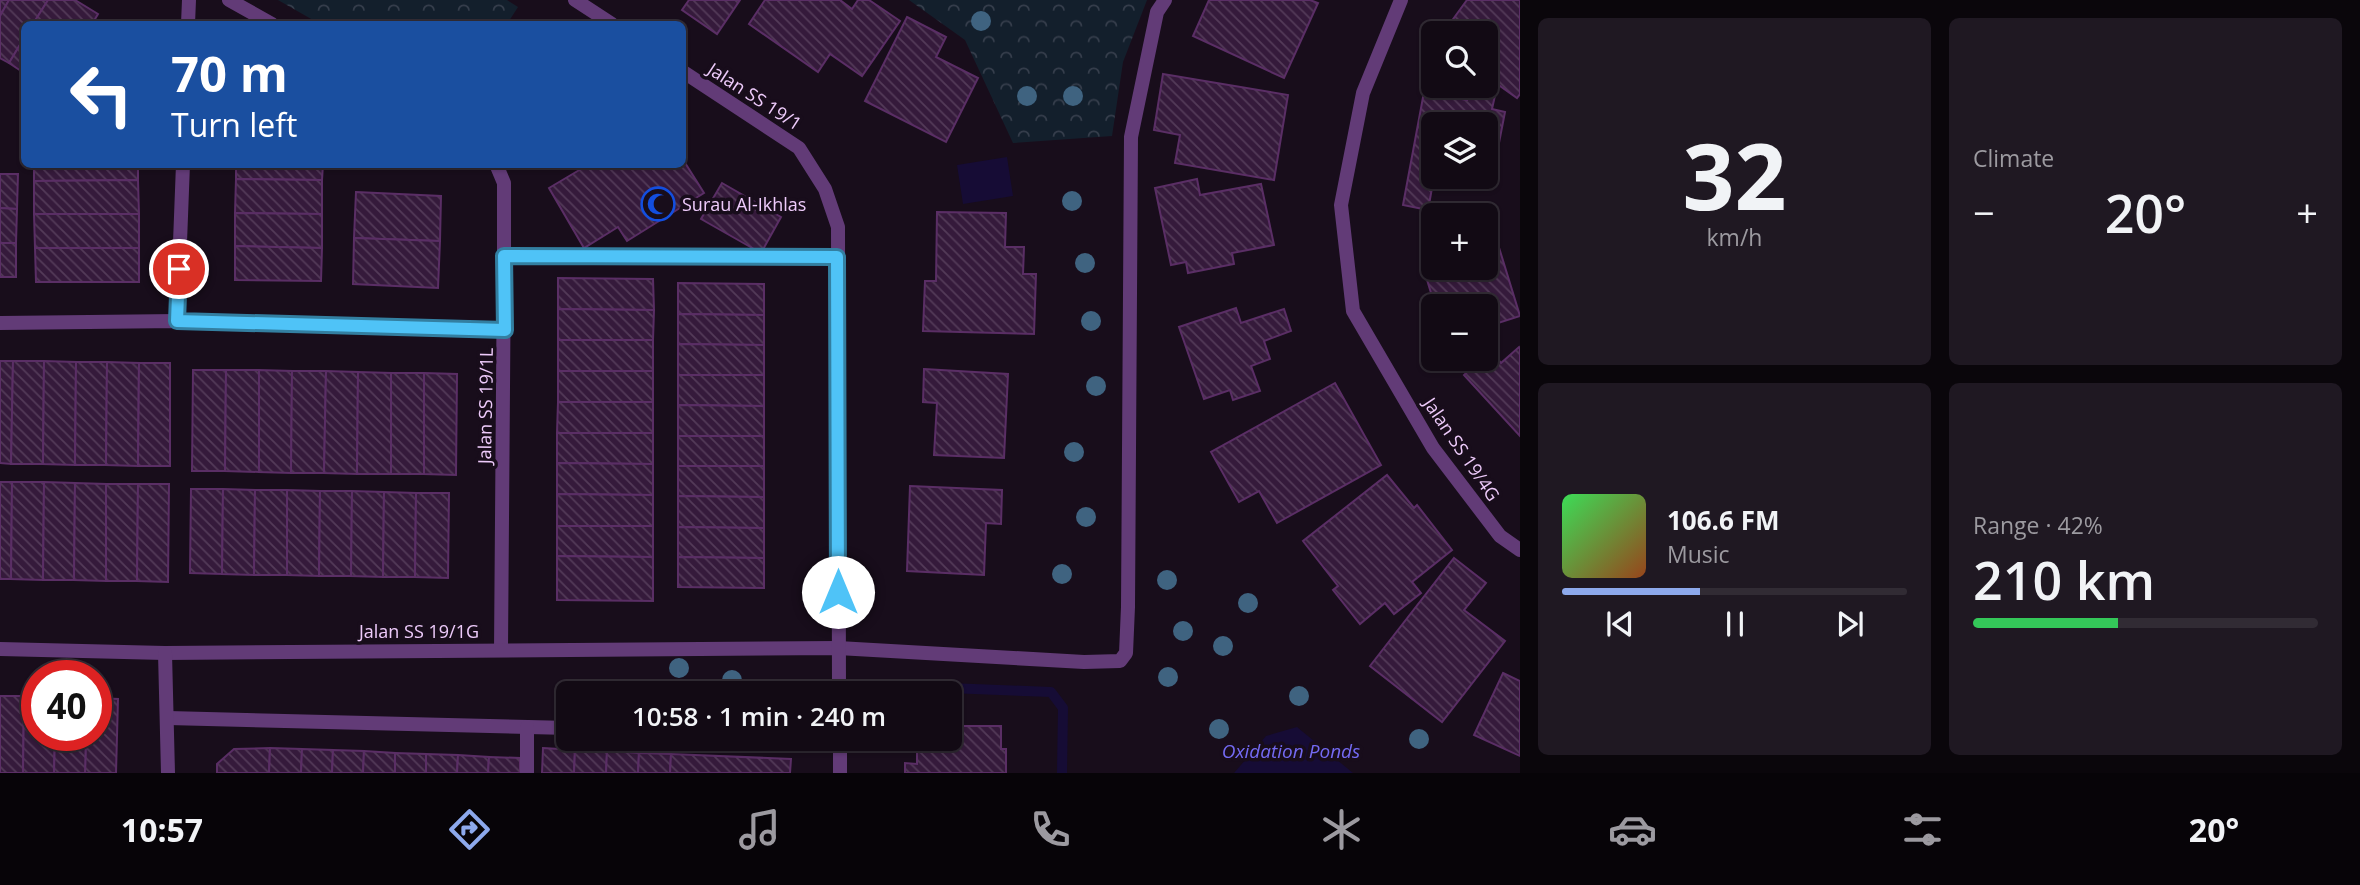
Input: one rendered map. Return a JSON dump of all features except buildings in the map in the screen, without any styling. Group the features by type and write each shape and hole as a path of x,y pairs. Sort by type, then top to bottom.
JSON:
{"street":[{"path":"188,21 189,0"},
{"path":"229,0 267,21"},
{"path":"575,0 607,21"},
{"name":"Jalan SS 19/1G","path":"0,649 165,653 838,648 1120,662 1126,653 1129,593 1131,137 1157,12 1165,0"},
{"name":"Jalan SS 19/4G","path":"1401,0 1363,93 1342,205 1353,311 1433,448 1500,536 1520,550"},
{"name":"Jalan SS 19/1","path":"686,74 799,148 825,190 838,227 839,681"},
{"path":"177,321 183,168"},
{"name":"Jalan SS 19/1L","path":"498,168 504,183 501,650"},
{"path":"504,256 837,257"},
{"path":"0,323 177,321 505,330"},
{"path":"165,653 168,773"},
{"path":"168,718 556,728"},
{"path":"527,727 527,773"},
{"path":"840,751 840,773"}],"green space":[{"path":"278,0 507,0 518,7 509,21 315,21"},
{"path":"909,0 1147,0 1123,62 1112,136 1013,143 965,40"}],"water":[{"path":"1007,157 1013,196 963,204 957,165"},
{"name":"Oxidation Ponds","path":"1297,727 1353,773 1234,773 1266,736"}],"waterway":[{"path":"962,688 1051,692 1063,708 1062,773"}],"place":[{"name":"Surau Al-Ikhlas","path":"658,204"}],"route":[{"path":"179,269 177,321 505,330 504,256 837,257 838,592"}]}
